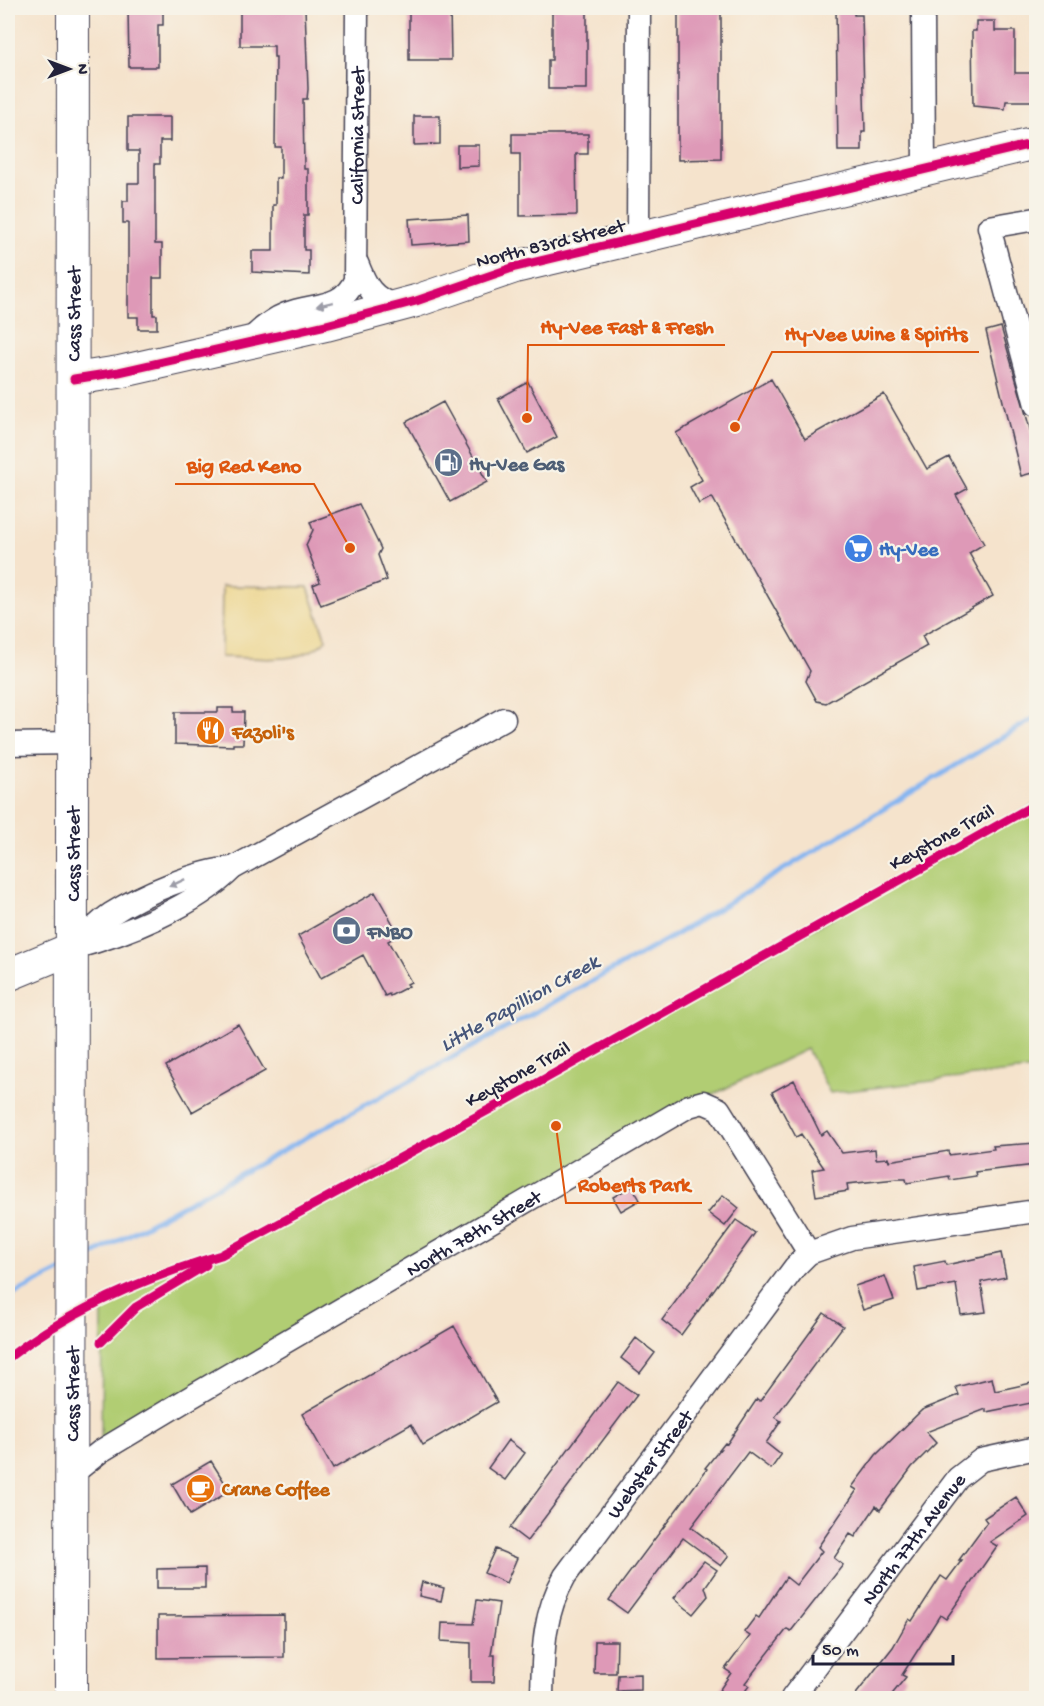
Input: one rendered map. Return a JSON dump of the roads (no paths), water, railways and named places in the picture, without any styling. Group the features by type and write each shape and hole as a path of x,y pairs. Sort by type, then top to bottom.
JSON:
{"main road":[{"name":"Cass Street","path":"71,1698 74,8"},
{"name":"North 83rd Street","path":"74,379 119,372 397,306 497,272 1036,143"},
{"path":"8,975 73,948"}],"street":[{"name":"California Street","path":"249,341 264,327 286,314 339,301 350,292 355,280 357,263 357,8"},
{"path":"638,238 639,8"},
{"path":"923,8 924,170"},
{"path":"1036,219 989,227 1036,405"},
{"name":"California Street","path":"357,263 367,287 374,296 397,306"},
{"path":"73,948 113,936 196,898 233,868 504,719"},
{"path":"8,744 74,743"},
{"name":"North 78th Street","path":"71,1475 101,1451 201,1391 688,1106 703,1102 719,1109 809,1253"},
{"path":"809,1253 852,1238 1036,1211"},
{"name":"Webster Street","path":"542,1698 544,1634 548,1612 565,1576 782,1282 809,1253"},
{"name":"North 77th Avenue","path":"792,1698 958,1478 981,1460 1036,1448"}],"waterway":[{"name":"Little Papillion Creek","path":"81,1261 665,941 1036,717"},
{"name":"Little Papillion Creek","path":"8,1297 62,1270"}],"place":[{"name":"Hy-Vee Fast & Fresh","path":"527,418"},
{"name":"Hy-Vee Wine & Spirits","path":"735,427"},
{"name":"Hy-Vee Gas","path":"448,463"},
{"name":"Big Red Keno","path":"350,548"},
{"name":"Hy-Vee","path":"858,548"},
{"name":"Fazoli's","path":"211,731"},
{"name":"FNBO","path":"346,931"},
{"name":"Roberts Park","path":"556,1126"},
{"name":"Crane Coffee","path":"201,1488"}]}
